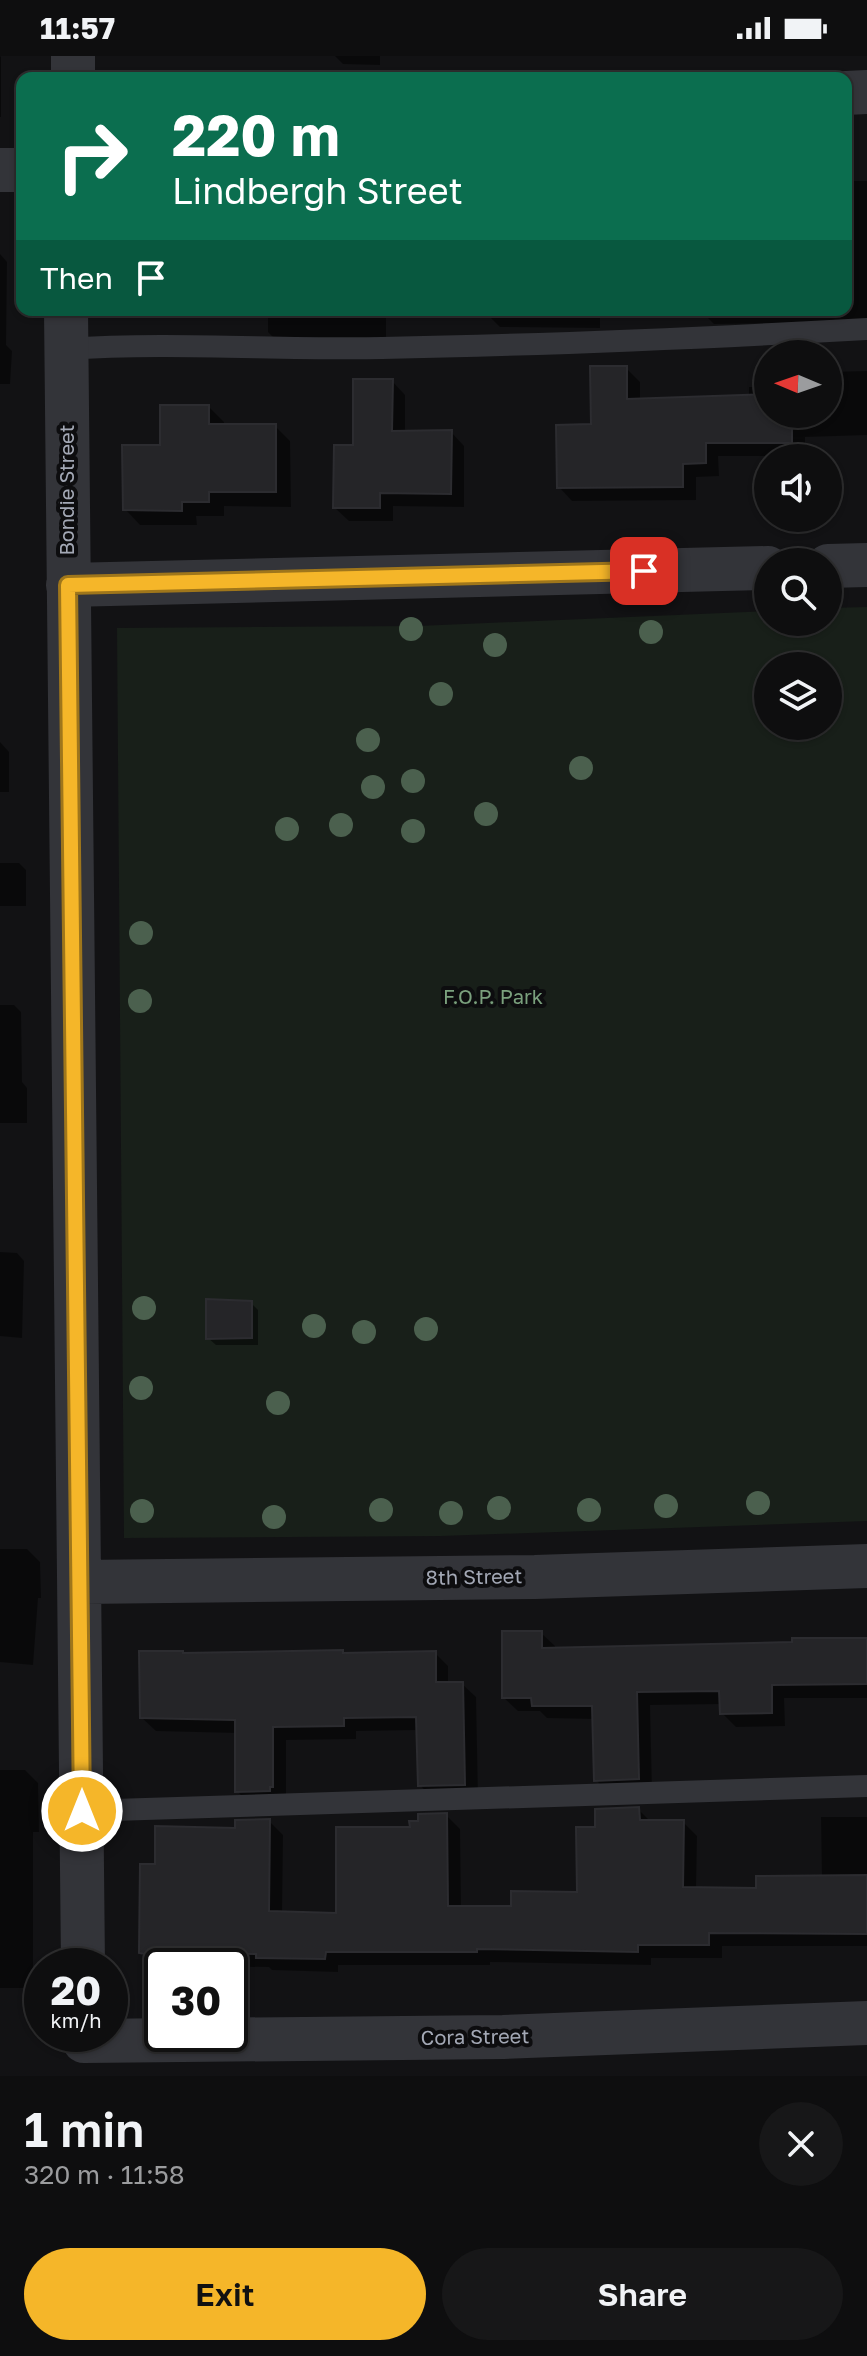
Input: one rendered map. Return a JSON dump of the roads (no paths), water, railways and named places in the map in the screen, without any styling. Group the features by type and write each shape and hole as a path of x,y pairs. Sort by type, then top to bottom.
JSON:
{"street":[{"name":"Bondie Street","path":"66,329 83,1948"},
{"path":"842,566 867,565"},
{"path":"68,585 754,568"},
{"name":"8th Street","path":"81,1582 535,1577 867,1566"},
{"name":"Cora Street","path":"128,2049 867,2023"}],"lane":[{"path":"66,329 113,346 380,348 704,338 867,329"},
{"path":"82,1811 867,1786"}],"park label":[{"name":"F.O.P. Park","path":"493,997"}]}
